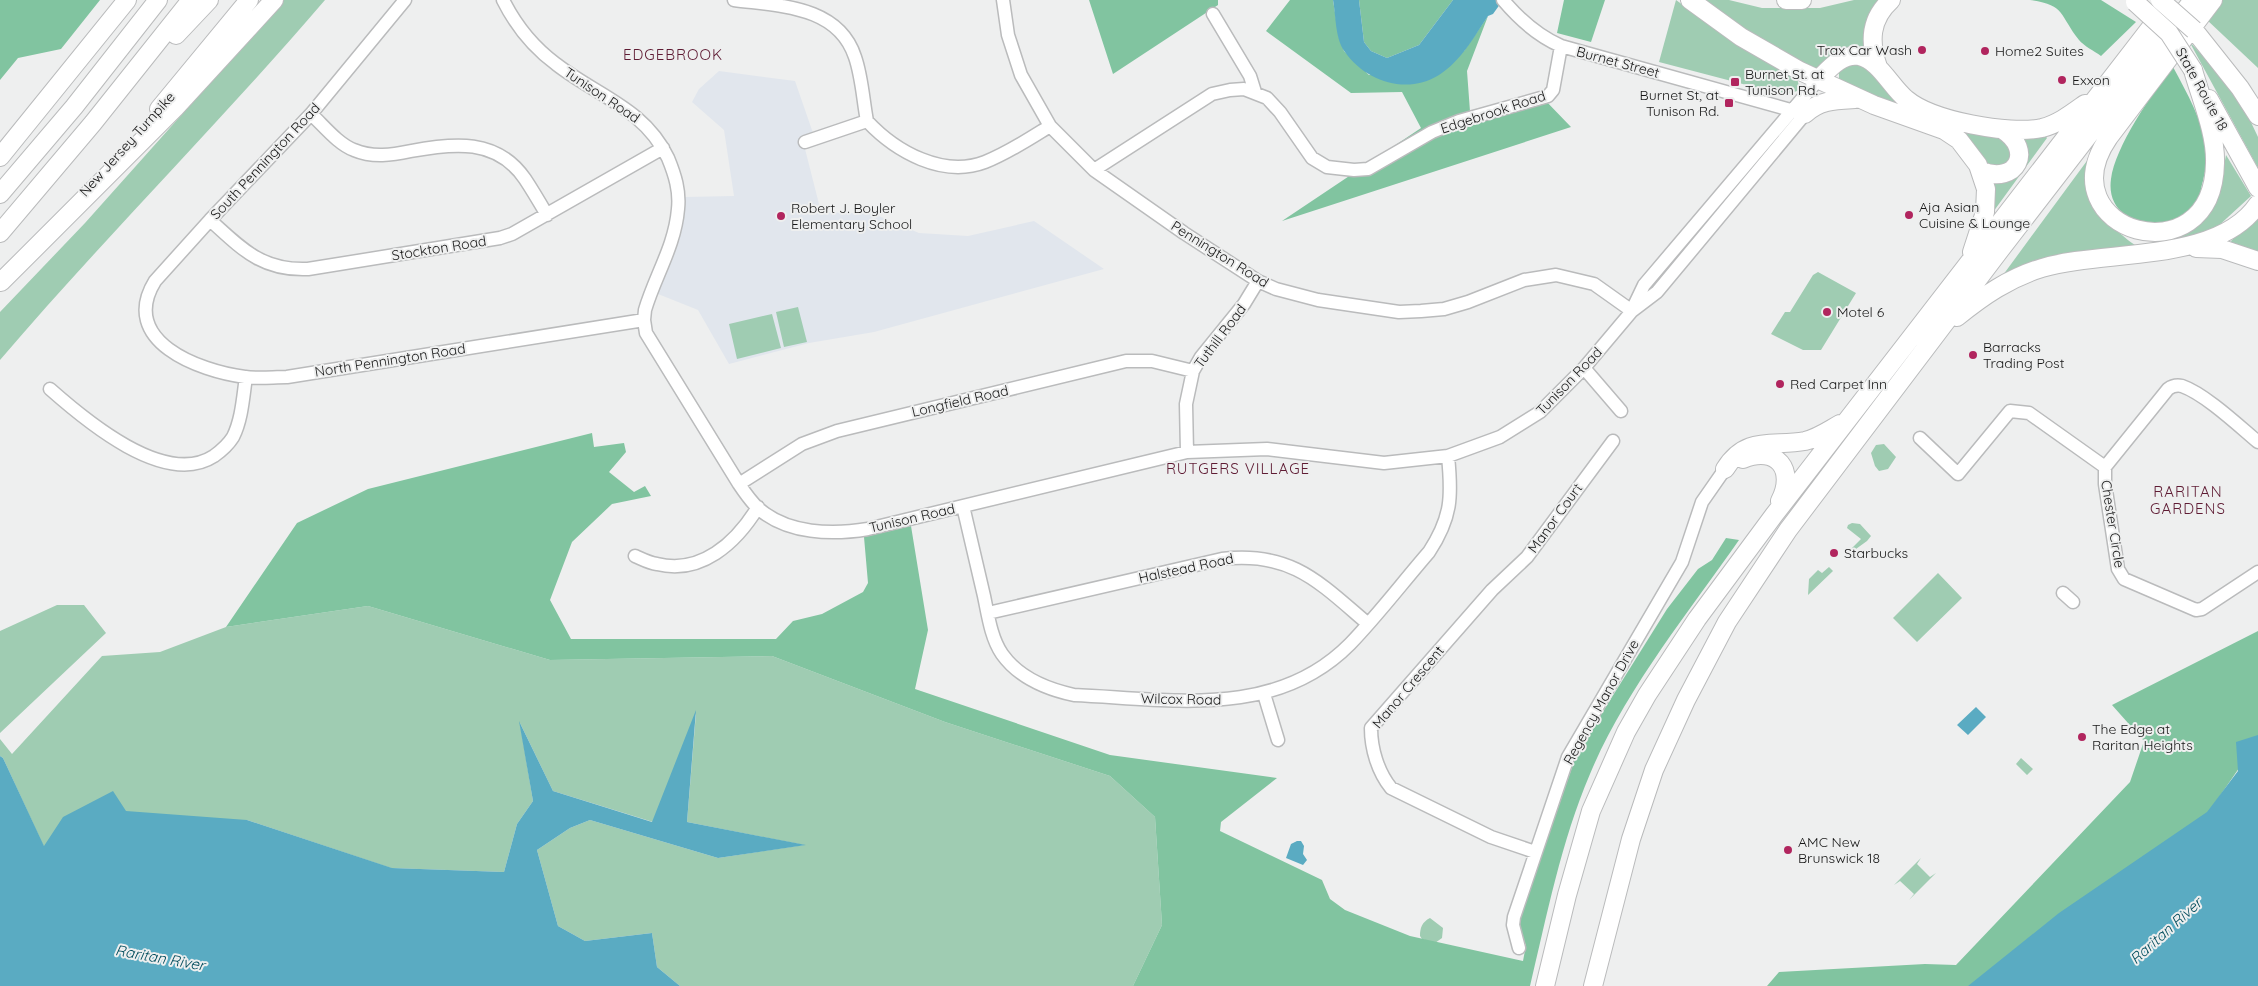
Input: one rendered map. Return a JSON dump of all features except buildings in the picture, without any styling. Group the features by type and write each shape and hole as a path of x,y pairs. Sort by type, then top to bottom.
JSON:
{"highway":[{"path":"0,157 127,0"},
{"path":"0,194 74,107 158,0"},
{"path":"0,233 93,123 191,0"},
{"path":"93,123 209,0"},
{"name":"New Jersey Turnpike","path":"0,283 128,145 250,0"},
{"path":"0,283 175,108 274,0"},
{"path":"1690,0 1755,46 1818,80 1859,99 1952,134 1967,148 1981,172 1986,189 1986,206 1968,263"},
{"path":"1786,0 1802,0"},
{"path":"1878,67 1872,47 1872,33 1878,15 1891,0"},
{"name":"State Route 18","path":"2160,0 2236,70 2258,96"},
{"path":"2148,30 2166,0"},
{"path":"1545,986 1578,853 1591,811 1626,732 1675,652 1774,515 2172,0"},
{"path":"1593,986 1631,839 1654,770 1686,700 1727,622 1774,549 2006,242 2193,0"},
{"path":"2193,70 2214,145 2215,169 2210,194 2198,212 2180,226 2159,232 2138,231 2114,218 2102,202 2095,178 2099,154 2213,0"},
{"name":"State Route 18","path":"2134,1 2169,33 2193,70 2258,188"},
{"path":"2194,30 2240,88 2258,116"},
{"path":"1818,80 1836,62 1850,56 1865,58 1878,67 1902,96 1925,110 2003,130 2028,130 2051,125 2066,118 2101,92"},
{"path":"1798,112 1824,102 1859,99"},
{"path":"1981,172 1994,176 2002,175 2012,170 2017,162 2019,154 2016,143 2003,130"},
{"path":"2181,248 2212,239 2233,229 2250,215 2258,204"},
{"path":"1941,330 1985,295 2003,284 2030,272 2065,263 2181,248 2222,249 2258,261"},
{"path":"1725,469 1737,454 1750,447 1763,443 1808,441 1821,436 1847,420"},
{"path":"1725,469 1743,459 1759,455 1775,458 1780,462 1784,467 1786,481 1783,496 1774,515"}],"street":[{"name":"South Pennington Road","path":"150,328 146,315 149,291 155,281 311,114 405,0"},
{"name":"Tunison Road","path":"503,0 520,28 536,48 557,65 643,122 654,133 663,148 676,179 678,209 673,240 648,303 644,320 650,343 739,484 758,508 774,518 802,529 842,532 868,529 1188,452 1267,449 1384,463 1448,456 1475,448 1519,426 1540,412 1584,368 1632,310 1644,285 1725,189 1798,112"},
{"path":"734,0 801,9 822,17 834,27 846,40 854,54 867,121 909,154 924,160 954,167 969,166 1000,156 1050,126"},
{"name":"Pennington Road","path":"1002,0 1008,35 1021,75 1050,126 1094,170 1184,233 1258,281 1296,296 1399,312 1444,309 1468,302 1524,280 1556,275 1594,284 1632,310"},
{"name":"Burnet Street","path":"1504,1 1527,25 1544,38 1560,46 1798,112"},
{"path":"1094,170 1212,94 1244,90 1255,92 1250,76 1213,14"},
{"name":"Edgebrook Road","path":"1255,92 1267,98 1280,112 1312,158 1328,167 1354,170 1368,169 1432,132 1459,121 1548,96 1553,90 1560,46"},
{"name":"Tunison Road","path":"1632,310 1657,292 1736,198 1798,112 1818,80"},
{"path":"311,114 342,143 353,150 366,154 390,155 459,144 490,151 515,167 547,215"},
{"path":"805,142 867,121"},
{"name":"Stockton Road","path":"210,220 249,255 263,263 293,270 308,269 500,238 512,234 663,148"},
{"path":"1725,189 1736,198"},
{"name":"Tuthill Road","path":"1188,452 1186,404 1193,371 1201,357 1244,304 1258,281"},
{"name":"North Pennington Road","path":"150,328 166,348 178,356 218,372 246,377 287,377 644,320"},
{"name":"Longfield Road","path":"739,484 802,444 837,430 1126,361 1152,361 1193,371"},
{"path":"1584,368 1621,411"},
{"path":"50,389 86,419 128,446 162,461 180,465 196,463 210,458 222,450 232,439 242,409 246,377"},
{"name":"Chester Circle","path":"2258,442 2199,395 2177,386 2168,389 2106,467 2105,484 2118,569 2124,578 2196,610 2202,609 2258,572"},
{"path":"1920,438 1958,474 2010,411 2029,413 2106,467"},
{"name":"Manor Court","path":"1492,590 1527,557 1555,516 1614,441"},
{"name":"Wilcox Road","path":"963,506 993,633 1002,653 1014,668 1032,681 1051,690 1074,694 1211,702 1264,694 1299,680 1328,663 1350,644 1429,552 1445,526 1451,501 1448,456"},
{"name":"Regency Manor Drive","path":"1519,948 1513,925 1514,917 1568,757 1682,562 1705,495 1725,469"},
{"path":"635,556 657,564 672,566 691,564 713,557 723,550 752,518 758,508"},
{"name":"Halstead Road","path":"988,613 1222,559 1240,557 1261,558 1300,570 1317,580 1367,623"},
{"name":"Manor Crescent","path":"1492,590 1371,728 1371,738 1385,781 1391,788 1491,837 1535,852"},
{"path":"2063,593 2073,602"},
{"path":"1264,694 1278,740"}],"shaded area":[{"name":"Robert J. Boyler Elementary School","path":"719,71 795,81 813,133 802,137 821,212 874,214 919,233 968,236 1034,221 1104,269 874,332 809,343 729,364 698,310 658,294 680,237 684,218 685,197 734,196 724,130 692,102 699,89"}],"green space":[{"path":"0,0 100,0 61,49 18,58 0,80"},
{"path":"284,0 325,0 245,91 80,269 0,360 0,312 85,223"},
{"path":"1089,0 1218,0 1218,5 1113,74"},
{"path":"1290,0 1333,0 1339,38 1344,51 1369,75 1464,51 1488,16 1467,71 1471,125 1543,98 1571,127 1282,221 1421,128 1402,92 1351,93 1266,31"},
{"path":"1359,0 1453,0 1419,45 1387,58 1371,51 1364,42"},
{"path":"1564,0 1605,0 1591,42 1557,33"},
{"path":"1676,0 1743,49 1797,78 1800,90 1785,95 1659,62"},
{"path":"1701,0 1729,0 1762,8 1820,8 1854,0 1889,0 1864,51 1818,72 1754,38"},
{"path":"2030,0 2101,0 2136,22 2101,56 2079,40 2056,8 2042,2"},
{"path":"2219,0 2258,0 2258,68 2206,19"},
{"path":"2189,41 2237,93 2258,137 2258,168"},
{"path":"1863,62 1913,111 1849,88 1839,81 1839,71 1849,63"},
{"path":"2173,67 2194,108 2202,129 2207,151 2206,166 2199,197 2188,211 2174,219 2159,223 2144,222 2130,218 2119,209 2112,196 2111,179 2119,152 2127,136 2145,105"},
{"path":"1946,122 2002,135 2012,145 2009,164 1990,168"},
{"path":"2044,134 2047,138 1988,219 1989,179 2004,180 2017,136"},
{"path":"2092,154 2088,186 2092,205 2105,220 2135,245 2055,258 2003,275"},
{"path":"2226,155 2251,196 2215,229 2173,240 2206,216 2220,187"},
{"path":"2258,216 2258,256 2233,248 2231,241"},
{"path":"1818,272 1856,293 1821,350 1803,350 1771,334 1785,312 1790,312 1813,275"},
{"path":"798,307 807,342 784,347 776,312"},
{"path":"772,314 781,348 737,359 729,324"},
{"path":"592,433 594,447 624,443 626,452 609,472 634,492 645,486 651,496 612,504 572,542 550,600 571,639 776,639 793,621 822,614 863,592 868,583 864,537 911,526 928,630 915,689 1110,755 1277,778 1221,822 1220,831 1322,880 1330,899 1345,910 1410,936 1523,961 1526,945 1519,934 1518,924 1577,753 1667,609 1698,569 1712,560 1726,538 1739,540 1658,654 1620,713 1604,743 1580,800 1563,852 1530,986 1133,986 1162,925 1155,817 1110,776 945,722 772,656 550,660 368,606 226,627 297,523 368,489"},
{"path":"1884,444 1896,457 1888,469 1879,471 1875,466 1871,453 1876,445"},
{"path":"1852,523 1860,524 1871,536 1849,554 1847,553 1861,539 1847,528"},
{"path":"1829,567 1833,571 1808,595 1809,579 1818,570 1822,573"},
{"path":"1938,573 1962,598 1917,642 1893,618"},
{"path":"57,605 84,605 106,633 0,733 0,631"},
{"path":"368,606 550,660 772,656 945,722 1110,776 1155,817 1162,925 1133,986 680,986 657,967 652,933 585,941 558,926 537,850 570,828 590,820 718,858 804,845 687,822 696,713 653,822 553,791 520,723 533,801 517,824 504,872 391,868 247,820 44,847 3,758 0,756 0,739 12,754 102,656 160,652 226,627"},
{"path":"2258,631 2258,750 2246,758 2197,829 2025,986 1767,986 1779,972 1925,964 1956,965 2130,782 2144,741 2112,705"},
{"path":"2021,758 2033,769 2027,775 2016,764"},
{"path":"1921,858 1917,864 1930,877 1936,873 1909,900 1914,894 1900,881 1894,885"},
{"path":"1430,918 1443,928 1442,938 1435,943 1422,939 1420,936 1422,926"}],"water":[{"path":"1333,0 1359,0 1364,42 1371,51 1387,58 1419,45 1453,0 1503,0 1493,14 1488,16 1460,56 1447,69 1427,81 1401,84 1376,78 1364,71 1345,52 1339,41"},
{"path":"1976,707 1986,717 1968,735 1957,725"},
{"name":"Raritan River","path":"696,710 687,822 806,845 718,858 590,820 570,828 537,850 558,926 585,941 652,933 657,967 680,986 0,986 0,756 3,758 44,846 63,817 113,791 126,811 247,820 392,868 504,872 517,824 533,801 519,721 553,791 652,822"},
{"name":"Raritan River","path":"2258,735 2258,986 1968,986 2059,913 2207,812 2238,771 2236,742"},
{"path":"1301,841 1304,846 1303,854 1307,860 1303,865 1286,858 1291,844"}],"place":[{"name":"Trax Car Wash","path":"1922,50"},
{"name":"Home2 Suites","path":"1985,51"},
{"name":"Exxon","path":"2062,80"},
{"name":"Burnet St. at Tunison Rd.","path":"1735,82"},
{"name":"Burnet St, at Tunison Rd.","path":"1729,103"},
{"name":"Aja Asian Cuisine & Lounge","path":"1909,215"},
{"name":"Robert J. Boyler Elementary School","path":"781,216"},
{"name":"Motel 6","path":"1827,312"},
{"name":"Barracks Trading Post","path":"1973,355"},
{"name":"Red Carpet Inn","path":"1780,384"},
{"name":"Starbucks","path":"1834,553"},
{"name":"The Edge at Raritan Heights","path":"2082,737"},
{"name":"AMC New Brunswick 18","path":"1788,850"}],"district":[{"name":"EDGEBROOK","path":"673,55"},
{"name":"RUTGERS VILLAGE","path":"1238,469"},
{"name":"RARITAN GARDENS","path":"2188,500"}]}
